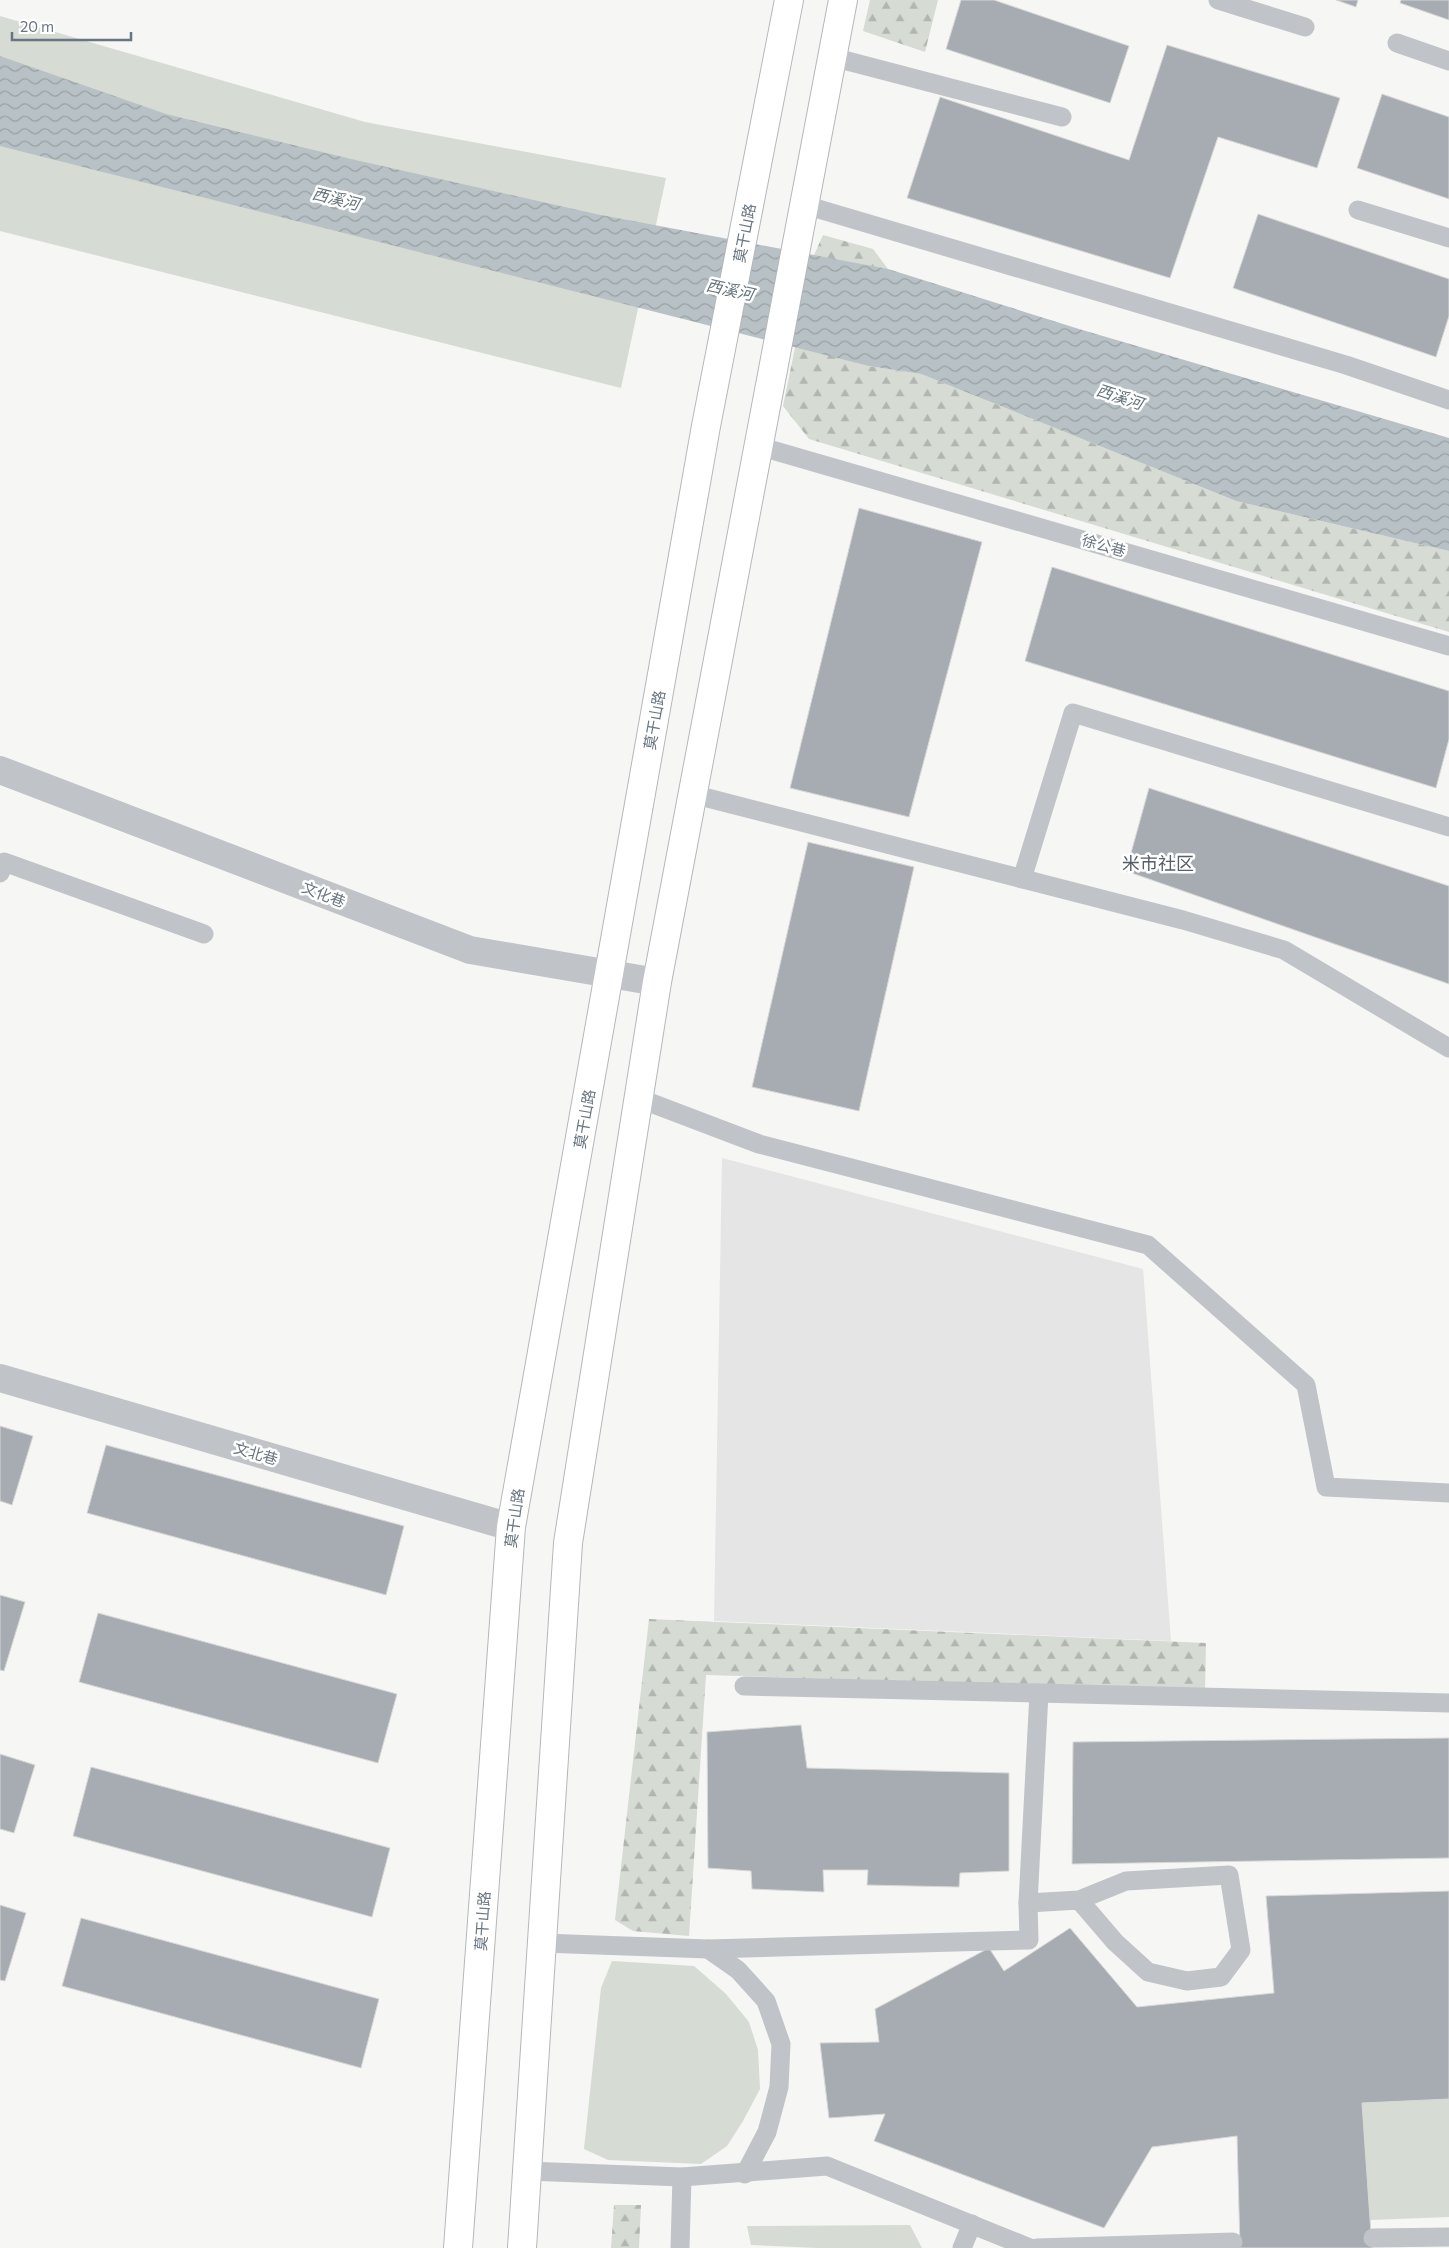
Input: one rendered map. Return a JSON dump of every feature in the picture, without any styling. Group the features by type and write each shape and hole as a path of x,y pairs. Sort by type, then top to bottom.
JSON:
{"main road":[{"name":"莫干山路","path":"458,2248 511,1527 706,426 789,0"},
{"path":"522,2248 568,1543 657,982 843,0"}],"street":[{"name":"文化巷","path":"0,770 470,950 657,982"},
{"name":"文北巷","path":"0,1378 511,1527"}],"lane":[{"path":"1218,0 1305,27"},
{"path":"1397,43 1449,61"},
{"path":"832,57 1062,117"},
{"path":"1358,210 1449,238"},
{"path":"803,212 1336,362 1449,400"},
{"name":"徐公巷","path":"760,439 1449,646"},
{"path":"1022,879 1073,714 1449,827"},
{"path":"692,794 1183,920 1284,950 1449,1048"},
{"path":"0,873 4,862 204,934"},
{"path":"638,1098 759,1144 1148,1244 1306,1385 1326,1487 1449,1493"},
{"path":"744,1686 1449,1703"},
{"path":"542,1944 708,1950 1029,1940 1028,1903 1039,1693"},
{"path":"1028,1903 1079,1900 1126,1881 1229,1875 1241,1950 1221,1976 1187,1981 1148,1972 1115,1942 1079,1900"},
{"path":"708,1950 738,1970 766,2000 781,2044 778,2087 767,2132 745,2174"},
{"path":"527,2171 682,2177 745,2174 827,2166 1030,2248"},
{"path":"680,2248 682,2177"},
{"path":"962,2248 972,2224"},
{"path":"1373,2238 1409,2243 1449,2237"},
{"path":"1037,2248 1233,2242"}],"shaded area":[{"path":"722,1158 1143,1269 1171,1641 714,1621"}],"green space":[{"path":"870,0 938,0 925,52 863,31"},
{"path":"0,16 365,122 666,178 621,388 0,231"},
{"path":"823,235 873,249 888,269 877,291 869,366 921,374 1236,501 1449,551 1449,632 809,439 783,406 814,255"},
{"path":"649,1619 1206,1643 1205,1690 706,1675 689,1936 633,1931 615,1920"},
{"path":"612,1961 694,1966 726,1994 749,2022 758,2050 760,2089 727,2146 701,2164 608,2160 584,2149 601,1988"},
{"path":"1449,2099 1449,2217 1370,2220 1362,2103"},
{"path":"614,2205 641,2205 639,2248 611,2248"},
{"path":"910,2225 922,2248 817,2248 751,2245 747,2226"}],"water":[{"name":"西溪河","path":"0,56 166,114 351,159 596,214 888,269 1079,329 1449,438 1449,551 1236,501 921,374 869,366 0,146"}],"building":[{"path":"961,0 994,0 1129,46 1110,103 946,49"},
{"path":"1336,0 1358,0 1356,7"},
{"path":"1401,0 1449,0 1449,20 1400,3"},
{"path":"1167,45 1340,98 1317,168 1218,137 1170,278 907,198 940,97 1129,160"},
{"path":"1382,94 1449,117 1449,199 1357,168"},
{"path":"1258,214 1449,279 1449,316 1436,357 1233,288"},
{"path":"859,508 982,542 909,817 790,788"},
{"path":"1052,567 1449,691 1449,739 1436,788 1025,661"},
{"path":"1149,788 1449,886 1449,984 1126,871"},
{"path":"808,842 914,867 859,1111 752,1087"},
{"path":"0,1426 33,1436 12,1505 0,1501"},
{"path":"106,1445 404,1526 386,1595 87,1513"},
{"path":"0,1595 25,1602 4,1671 0,1670"},
{"path":"98,1613 397,1694 378,1763 79,1682"},
{"path":"801,1725 807,1768 1009,1773 1009,1871 960,1873 959,1887 867,1885 868,1870 823,1870 824,1892 752,1889 751,1871 708,1868 707,1732"},
{"path":"1449,1738 1449,1858 1072,1864 1073,1742"},
{"path":"0,1754 35,1765 14,1833 0,1829"},
{"path":"91,1767 390,1848 372,1917 73,1836"},
{"path":"1449,1891 1449,2099 1362,2103 1372,2248 1240,2248 1237,2136 1152,2147 1104,2228 874,2141 885,2114 829,2118 820,2043 879,2042 875,2009 989,1948 1004,1971 1070,1928 1137,2007 1274,1993 1266,1896"},
{"path":"0,1905 26,1913 5,1981 0,1980"},
{"path":"81,1918 379,1999 361,2068 62,1986"}],"district":[{"name":"米市社区","path":"1158,863"}]}
